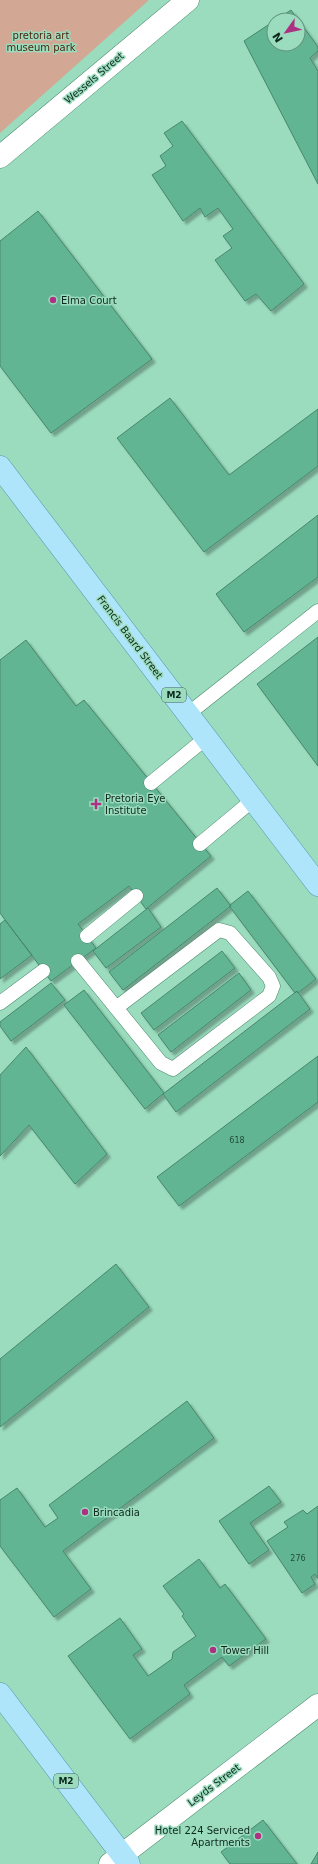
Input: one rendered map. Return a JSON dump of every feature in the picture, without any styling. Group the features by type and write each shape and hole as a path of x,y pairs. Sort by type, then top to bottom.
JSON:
{"main road":[{"name":"Francis Baard Street","path":"0,467 253,800 315,875"},
{"name":"M2","path":"0,1694 121,1861"}],"street":[{"name":"Wessels Street","path":"0,157 188,0"},
{"name":"Leyds Street","path":"121,1861 318,1706"}],"lane":[{"path":"188,714 318,611"},
{"path":"151,783 206,738"},
{"path":"200,844 253,800"},
{"path":"87,936 136,896"},
{"path":"78,961 116,1008 161,1063 173,1069 269,996 273,986 269,977 230,933 219,930 116,1008"},
{"path":"0,1003 43,971"}],"green space":[{"name":"pretoria art museum park","path":"0,0 149,0 0,133"}],"building":[{"path":"266,26 266,52 306,52 306,31 318,47 318,51 310,58 318,71 318,184 244,41"},
{"path":"182,121 304,284 271,311 256,294 245,301 215,260 232,248 223,236 233,229 218,208 205,217 200,208 183,221 152,175 166,166 160,156 173,146 164,133"},
{"name":"Elma Court","path":"38,211 152,359 51,433 0,366 0,241"},
{"path":"170,398 229,475 318,409 318,466 204,552 117,438"},
{"path":"318,515 318,577 244,632 216,594"},
{"path":"318,637 318,766 257,684"},
{"path":"26,640 76,706 84,700 211,856 146,909 129,886 78,924 96,948 51,981 0,913 0,660"},
{"path":"217,888 231,906 123,990 109,972"},
{"path":"248,891 316,979 298,993 297,991 295,993 230,907 230,905"},
{"path":"148,908 161,927 106,968 93,951"},
{"path":"5,920 32,955 0,979 0,924"},
{"path":"222,951 235,968 154,1030 141,1013"},
{"path":"239,973 251,990 171,1052 158,1035"},
{"path":"51,983 65,1000 11,1041 0,1026 0,1022"},
{"path":"84,990 164,1093 145,1109 64,1005"},
{"path":"297,991 310,1009 176,1112 163,1094"},
{"path":"26,1047 107,1154 75,1184 29,1125 0,1156 0,1075"},
{"path":"318,1056 318,1102 179,1206 157,1177"},
{"path":"116,1264 149,1307 0,1427 0,1359"},
{"name":"Brincadia","path":"187,1401 214,1438 63,1551 91,1589 54,1617 0,1546 0,1500 17,1488 45,1527 58,1518 49,1505"},
{"path":"269,1486 281,1502 250,1523 269,1550 249,1564 219,1521"},
{"path":"318,1506 318,1578 315,1574 311,1577 315,1584 302,1593 267,1541 288,1527 284,1522 303,1510 307,1514"},
{"name":"Tower Hill","path":"199,1559 220,1588 225,1584 266,1639 229,1666 222,1657 184,1685 190,1694 130,1739 68,1656 120,1618 142,1649 133,1655 148,1676 172,1659 173,1652 196,1636 182,1616 184,1614 163,1586"},
{"name":"Hotel 224 Serviced Apartments","path":"263,1820 297,1864 230,1864 221,1852"},
{"path":"318,1852 318,1864 311,1864"}],"place":[{"name":"Elma Court","path":"53,300"},
{"name":"Pretoria Eye Institute","path":"96,804"},
{"name":"Brincadia","path":"85,1512"},
{"name":"Tower Hill","path":"213,1650"},
{"name":"Hotel 224 Serviced Apartments","path":"258,1836"}]}
